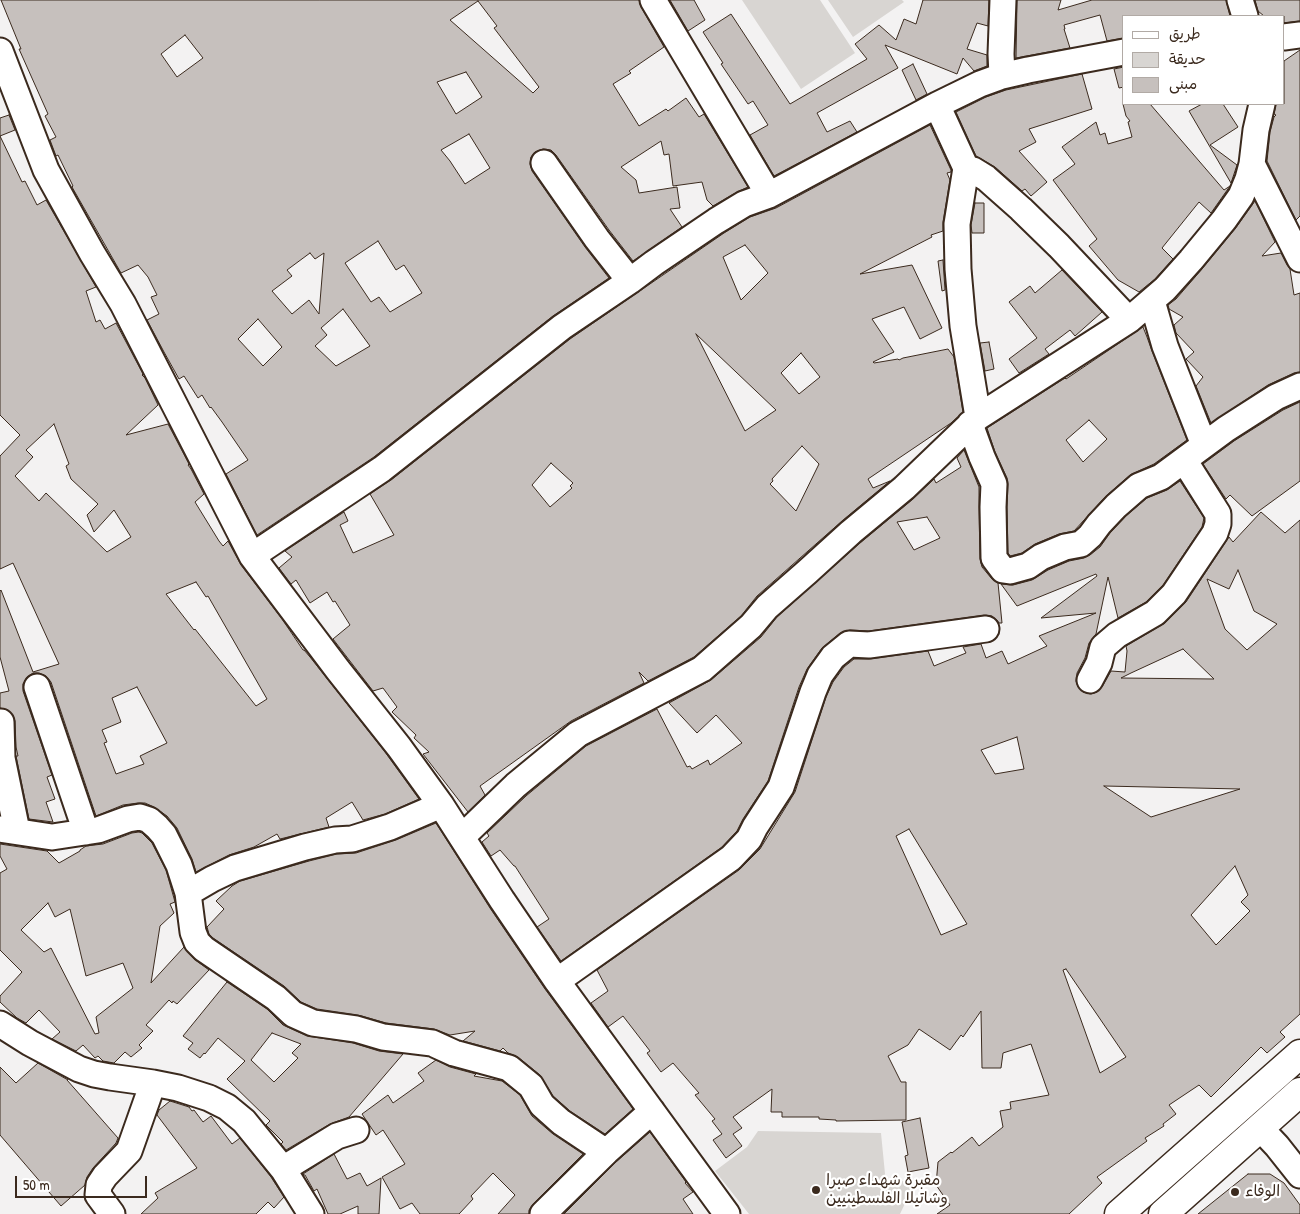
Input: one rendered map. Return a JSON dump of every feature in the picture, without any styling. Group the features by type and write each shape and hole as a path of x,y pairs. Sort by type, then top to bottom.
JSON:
{"main road":[{"path":"1119,1214 1300,1054"},
{"path":"1163,1214 1300,1092"}],"street":[{"path":"653,0 769,195"},
{"path":"1002,76 1003,0"},
{"path":"1240,0 1245,15"},
{"path":"1285,37 1300,35"},
{"path":"0,51 46,170 123,304 252,556 399,747 462,837 557,981 727,1214"},
{"path":"252,556 382,469 562,327 630,281 654,262 744,204 769,195 980,84 1002,76 1122,52"},
{"path":"937,105 966,168 957,224 958,269 963,326 974,421 982,457 994,484 994,558 1003,570 1010,571 1028,566 1041,557 1065,547 1081,544 1116,506 1139,486 1161,477 1204,445 1276,397 1300,386"},
{"path":"462,837 516,785 578,734 702,669 751,626 787,589 904,488 974,421 1129,320 1152,301 1191,260 1241,196 1252,164 1256,130 1262,105"},
{"path":"544,163 597,239 630,281"},
{"path":"1252,164 1300,259"},
{"path":"966,168 986,178 1021,209 1129,320"},
{"path":"1152,301 1165,346 1204,445"},
{"path":"1090,680 1099,663 1104,647 1117,635 1154,613 1174,594 1215,533 1218,524 1218,514 1184,460"},
{"path":"557,981 731,858 749,839 781,787 813,692 820,675 833,657 849,644 869,645 986,628"},
{"path":"37,687 86,832"},
{"path":"1,722 8,830 52,837 98,830 128,819 140,817 149,820 157,827 179,865 188,893 192,932 197,942 204,949 276,998 293,1014 313,1023 356,1029 383,1037 432,1043 454,1053 509,1068 531,1086 542,1105 561,1122 606,1152"},
{"path":"188,893 235,868 335,840 352,839 390,827 440,805"},
{"path":"0,1024 30,1043 79,1069 110,1078 153,1083 195,1093 227,1107 244,1121 283,1169 311,1214"},
{"path":"112,1214 98,1195 99,1186 105,1176 129,1151 153,1083"},
{"path":"543,1214 606,1152 652,1111"},
{"path":"1260,1128 1277,1146 1300,1176"},
{"path":"283,1169 337,1136 356,1130"}],"green space":[{"path":"742,0 820,0 855,53 801,89"},
{"path":"828,0 902,0 904,2 853,37"},
{"path":"758,1131 881,1133 886,1184 910,1180 910,1193 900,1214 749,1214 715,1171 747,1147"}],"building":[{"path":"1,0 639,0 641,7 664,47 629,71 631,73 613,84 639,126 666,109 668,111 686,98 699,117 704,114 748,187 713,206 707,200 702,182 673,186 669,154 664,155 661,141 621,167 636,180 639,193 677,187 680,208 670,209 682,227 633,261 556,155 551,150 543,149 535,152 531,157 532,171 609,278 553,316 374,457 257,535 226,474 248,460 202,395 198,398 184,376 179,379 164,352 147,320 159,314 151,297 157,295 148,277 138,265 121,273 72,187 50,140 56,137 45,116 48,114 19,49 21,49","holes":["478,1 497,26 494,28 539,87 533,93 450,20","185,35 203,58 177,77 161,54","466,72 482,97 456,114 437,82","469,134 490,168 465,184 441,150","378,241 396,270 404,265 422,293 390,312 379,297 371,302 345,263","310,253 315,259 324,253 319,314 309,300 292,314 272,291 292,276 287,270","343,309 370,346 336,366 315,346 327,335 321,328","258,319 282,347 263,366 238,339"]},
{"path":"670,0 694,0 705,20 688,31"},
{"path":"923,0 989,0 988,26 977,23 967,49 987,55 987,66 974,71 963,58 957,74 885,45 898,68 817,113 827,132 850,121 857,132 774,176 750,135 768,125 753,101 748,104 721,64 723,63 703,32 731,14 790,104 867,59 855,44 879,25 896,40 904,19 916,24"},
{"path":"1017,0 1061,0 1058,10 1092,0 1226,0 1230,15 1122,15 1122,38 1107,41 1100,15 1064,25 1070,48 1016,58"},
{"path":"1255,0 1300,0 1300,21 1285,23 1285,15 1263,15 1258,11"},
{"path":"1300,50 1300,216 1296,220 1267,161 1270,132 1276,115 1274,114 1276,105 1285,105 1285,60"},
{"path":"913,64 927,94 916,100 902,70"},
{"path":"1122,67 1122,87 1119,88 1114,69"},
{"path":"1082,74 1092,109 1029,129 1036,142 1019,151 1047,182 1031,196 1025,189 1022,191 995,167 976,156 956,112 986,97 1006,90"},
{"path":"1123,105 1151,105 1224,190 1230,186 1211,213 1199,202 1162,248 1173,259 1155,279 1139,292 1118,280 1089,246 1097,239 1053,180 1075,164 1062,147 1096,122 1100,135 1105,133 1108,144 1132,137 1128,122 1130,121 1126,116"},
{"path":"1200,105 1224,105 1238,127 1210,145 1237,165 1231,183 1189,111"},
{"path":"9,115 15,130 0,136 0,118"},
{"path":"930,125 951,170 951,172 947,173 950,180 943,231 931,235 932,237 860,274 912,265 942,328 920,339 904,307 872,319 894,352 873,362 899,360 948,349 954,357 963,412 951,423 868,479 873,488 890,481 757,596 741,616 694,657 648,681 639,672 644,683 571,721 480,786 485,795 468,812 423,754 429,752 414,738 416,735 392,712 397,707 383,688 373,691 333,639 350,625 335,601 333,602 327,592 310,603 296,580 291,584 279,568 292,557 285,551 344,512 348,521 340,525 353,553 394,535 370,494 391,480 570,339 724,233 750,217 776,208","holes":["745,245 768,273 741,300 723,257","696,334 776,410 745,431","801,353 820,377 799,394 781,373","802,446 819,464 796,511 770,484 773,481 772,479","551,463 573,483 570,486 572,488 550,507 532,485"]},
{"path":"0,136 22,182 25,181 37,205 46,200 96,287 86,291 96,322 100,320 105,329 116,323 158,405 126,435 168,424 204,494 195,502 219,541 223,546 228,541 241,565 303,650 385,752 419,799 385,814 363,820 352,802 326,818 329,827 280,839 277,834 254,847 229,855 196,872 177,828 167,816 154,807 145,803 123,805 96,816 51,682 46,676 33,673 27,677 23,684 23,691 52,775 47,777 55,799 46,802 53,822 29,819 16,756 18,756 15,721 13,715 8,710 0,708 0,693 9,691 0,657 1,590 33,672 59,664 13,563 0,569 0,456 20,435 0,415","holes":["54,424 69,464 66,466 71,479 98,504 87,515 94,532 114,510 131,537 107,552 46,493 39,501 15,476 33,457 26,450","196,582 206,597 208,596 267,699 256,706 166,594","137,687 167,743 140,756 144,764 116,774 104,743 107,742 102,730 121,722 112,698"]},
{"path":"1255,201 1275,242 1262,256 1281,253 1290,269 1294,295 1300,293 1300,372 1268,385 1211,423 1196,386 1203,377 1186,359 1194,352 1176,333 1174,325 1183,317 1169,309 1168,305 1176,299 1202,269"},
{"path":"975,203 984,203 984,233 972,233 971,225"},
{"path":"943,260 945,290 942,291 938,261"},
{"path":"1062,270 1102,312 1075,336 1070,330 1045,349 1049,354 1019,373 1009,359 1037,338 1009,302 1030,286 1035,293"},
{"path":"1143,327 1187,440 1154,464 1130,475 1106,496 1074,531 1059,534 1035,544 1022,553 1010,556 1008,553 1007,478 987,428 1066,379","holes":["1089,420 1107,439 1083,462 1066,440"]},
{"path":"989,342 994,369 985,371 980,343"},
{"path":"1300,402 1300,481 1252,516 1230,495 1226,499 1203,464 1234,441 1283,410"},
{"path":"964,450 979,487 980,559 982,567 998,583 1002,623 999,623 992,616 984,615 868,631 850,630 840,633 822,648 807,669 799,687 768,781 737,831 722,847 561,961 537,927 549,919 515,866 500,850 491,856 482,842 489,836 487,833 526,796 586,746 657,709 687,767 690,766 692,769 708,760 710,765 742,743 716,715 697,733 669,703 711,680 761,637 777,617 934,479 936,483 961,467 957,458","holes":["927,517 940,538 914,550 897,522"]},
{"path":"1180,481 1204,518 1202,527 1163,585 1146,602 1118,618 1108,577 1096,634 1089,643 1085,658 1077,673 1076,681 1078,687 1083,692 1091,694 1097,692 1102,687 1111,671 1125,672 1126,646 1165,623 1186,602 1229,537 1233,542 1261,512 1285,533 1300,520 1300,1014 1280,1032 1285,1037 1267,1053 1261,1047 1211,1097 1199,1085 1169,1105 1176,1114 1163,1124 1164,1126 1145,1138 1147,1141 1097,1177 1102,1183 1069,1214 937,1214 950,1205 936,1185 938,1162 972,1137 979,1146 1003,1127 1000,1111 1011,1109 1010,1102 1049,1095 1031,1044 1003,1053 1001,1068 982,1068 981,1011 963,1037 961,1035 950,1050 919,1029 908,1045 888,1056 901,1082 906,1082 906,1120 836,1121 819,1119 819,1117 782,1117 782,1112 771,1112 772,1089 733,1117 742,1128 733,1134 742,1146 726,1158 713,1140 722,1134 712,1121 715,1119 695,1095 699,1093 673,1063 661,1072 647,1053 650,1051 623,1016 608,1027 591,1003 608,991 597,970 739,870 760,849 795,792 826,697 833,682 844,667 854,659 871,659 928,651 934,666 966,653 963,647 981,644 986,658 1002,651 1008,664 1047,646 1039,636 1096,613 1041,618 1097,576 1096,574 1017,606 1001,584 1013,585 1032,580 1048,570 1090,555 1100,547 1126,516 1147,498 1167,490","holes":["1238,570 1254,611 1277,624 1247,650 1225,629 1207,579 1229,589","1183,649 1214,679 1121,678","1017,737 1024,769 995,774 981,750","1104,786 1240,789 1151,817","909,829 967,924 941,935 896,836","1235,866 1248,895 1241,902 1250,911 1216,945 1191,915","1066,969 1126,1057 1100,1073 1063,970"]},
{"path":"436,823 490,908 545,989 633,1109 605,1134 570,1111 553,1096 540,1075 518,1057 508,1053 503,1048 500,1051 463,1041 475,1031 450,1035 434,1029 386,1023 358,1015 317,1009 301,1002 284,986 209,934 207,927 224,909 216,901 240,881 337,854 356,853 396,840"},
{"path":"132,833 142,833 152,843 166,870 175,902 170,904 174,913 160,926 151,983 184,947 194,959 209,970 177,1004 169,1000 146,1025 153,1031 139,1045 142,1048 131,1057 125,1052 114,1063 103,1061 98,1056 95,1058 83,1045 76,1051 52,1039 60,1032 39,1010 26,1023 17,1018 0,1002 0,996 22,972 0,950 0,873 7,869 0,856 0,844 47,851 59,863 86,846 103,844","holes":["48,903 55,917 70,909 86,976 123,963 133,988 96,1017 99,1033 95,1034 51,948 44,952 21,930"]},
{"path":"227,982 267,1009 283,1025 307,1036 353,1043 379,1051 403,1054 349,1117 330,1124 286,1150 281,1144 283,1142 266,1125 270,1121 227,1079 245,1061 218,1038 200,1058 188,1049 193,1043 183,1036","holes":["272,1033 301,1044 292,1053 298,1058 274,1082 251,1060"]},
{"path":"436,1060 450,1067 476,1074 474,1076 502,1081 520,1095 532,1116 553,1134 583,1154 533,1204 529,1214 498,1214 515,1195 493,1173 471,1196 473,1199 459,1214 420,1214 412,1203 400,1209 382,1177 405,1164 383,1130 376,1135 362,1114 388,1095 393,1103 424,1081 418,1073"},
{"path":"38,1063 68,1080 118,1138 116,1143 93,1168 87,1177 85,1185 61,1206 0,1135 0,1067 16,1083"},
{"path":"170,1101 189,1107 192,1111 194,1110 203,1122 211,1116 232,1144 240,1138 271,1177 284,1197 274,1208 268,1202 256,1214 141,1214 158,1198 155,1193 197,1168 157,1115 159,1110"},
{"path":"920,1118 929,1168 908,1172 905,1156 908,1155 902,1122"},
{"path":"650,1132 693,1192 683,1199 693,1214 564,1214 616,1162"},
{"path":"334,1154 347,1179 360,1173 367,1186 381,1178 379,1214 358,1214 358,1206 340,1214 328,1214 317,1189 314,1191 303,1174"},
{"path":"1248,1174 1270,1174 1284,1183 1300,1205 1300,1214 1198,1214"}],"place":[{"name":"مقبرة شهداء صبرا وشاتيلا الفلسطينيين","path":"816,1190"},
{"name":"الوفاء","path":"1235,1192"}]}
